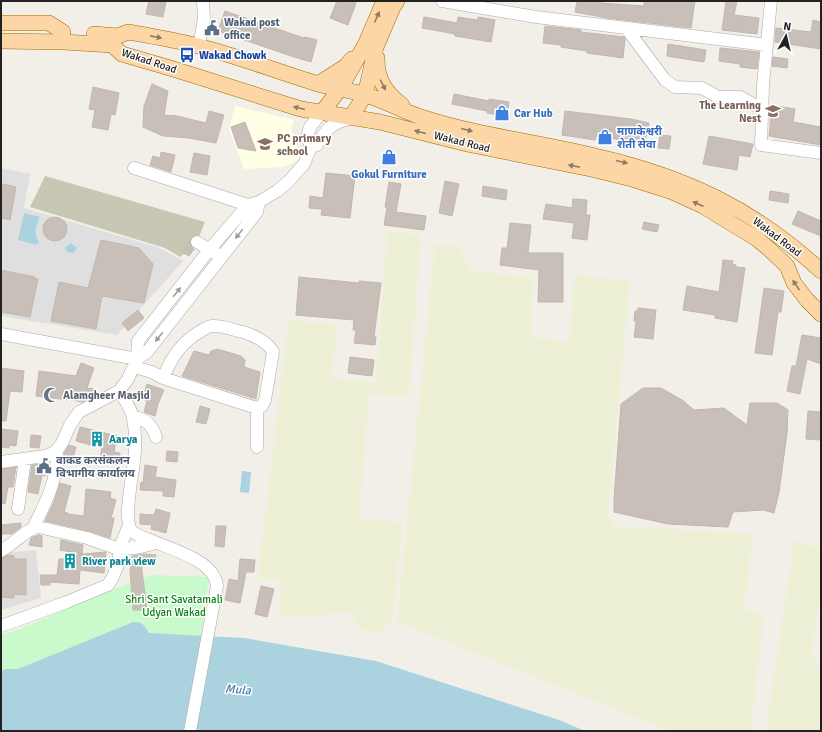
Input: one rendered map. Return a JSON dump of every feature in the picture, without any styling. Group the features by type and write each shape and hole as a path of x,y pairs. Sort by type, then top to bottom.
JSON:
{"main road":[{"path":"351,118 364,95 371,45 384,1"},
{"path":"322,112 371,45 397,1"},
{"path":"1,23 49,24 64,37"},
{"name":"Wakad Road","path":"64,37 118,36 128,32 199,46 318,84 364,95 424,118 470,131 594,155 675,178 708,193 772,231 821,271"},
{"path":"1,33 39,37 64,37"},
{"path":"1,41 39,37"},
{"name":"Wakad Road","path":"64,37 112,46 122,54 302,109 380,122 488,149 591,169 632,179 670,191 703,206 757,239 786,266 794,283 807,300 821,314"},
{"path":"1,48 49,48 64,37"},
{"path":"318,84 346,66 371,45"},
{"path":"371,45 384,89 404,107 424,118"}],"street":[{"path":"199,46 204,18 203,1"},
{"path":"442,1 536,17 767,45"},
{"path":"771,1 762,85 761,145 821,153"},
{"path":"626,28 665,80 674,87 702,88 718,97 740,97 762,109"},
{"path":"1,462 51,454 57,450 62,443 70,425 79,412 119,391 128,378 135,363 138,340 210,250 254,203 277,191 288,182 304,164 311,147 307,137 310,127 322,112"},
{"path":"311,147 317,145 326,130 336,122 351,118"},
{"path":"134,168 254,203"},
{"path":"135,363 147,352 257,212 254,203"},
{"path":"197,242 221,257"},
{"path":"1,334 135,363 163,378 257,408 262,406 265,400 272,352 271,348 251,334 218,326 210,326 193,336 182,345 170,362 163,378"},
{"path":"1,626 67,602 108,585 112,581 119,562 119,549 129,525 130,487 134,460 133,416 119,391"},
{"path":"257,408 257,447"},
{"path":"133,416 145,420 152,427 156,437"},
{"path":"1,550 12,545 33,528 53,485 57,464 57,450"},
{"path":"18,508 25,459"},
{"path":"129,525 132,530 143,538 184,554 199,562 212,573 216,579 217,586 190,731"},
{"path":"33,528 38,527 87,538 119,549 143,547 155,543"}],"shaded area":[{"name":"PC primary school","path":"235,106 294,120 291,129 301,158 285,167 244,169 229,129"},
{"path":"1,168 30,174 24,208 160,248 183,261 117,335 1,316"},
{"path":"45,176 205,222 197,242 180,257 165,248 30,207"},
{"path":"387,231 421,235 409,396 369,394 359,520 403,522 392,621 384,629 374,633 359,628 351,613 279,617 282,580 258,578 288,320 338,325 331,378 376,383"},
{"path":"435,244 460,247 470,271 533,278 531,337 569,342 575,275 630,281 608,516 614,526 753,534 744,609 764,616 751,731 671,731 397,622"},
{"path":"794,540 821,549 821,586 811,659 821,663 821,731 766,731"},
{"path":"36,550 41,598 1,610 1,555 3,553"}],"green space":[{"name":"Shri Sant Savatamali Udyan Wakad","path":"153,575 209,577 201,636 149,633 146,626 133,622 18,669 6,669 1,671 1,635 23,628 113,589"}],"water":[{"path":"24,213 40,217 36,230 36,236 39,242 36,245 18,240"},
{"path":"71,243 77,248 73,253 67,252 65,248"},
{"path":"242,471 251,472 249,493 240,492"},
{"name":"Mula","path":"133,622 143,624 149,633 244,638 376,661 559,720 585,731 1,731 1,671 6,669 18,669"}],"building":[{"path":"149,1 166,1 163,17 146,14"},
{"path":"337,1 351,1 356,3 348,25 330,18"},
{"path":"577,1 601,1 601,3 644,6 644,1 695,1 691,28 607,18 575,12"},
{"path":"726,1 737,1 734,15 759,18 757,34 722,30"},
{"path":"225,11 304,38 317,40 311,62 218,31"},
{"path":"424,17 457,23 458,17 477,20 478,17 495,20 491,42 455,36 455,34 422,28"},
{"path":"813,20 821,22 821,49 775,42 776,28 811,32"},
{"path":"545,26 624,37 623,58 587,53 587,51 561,47 561,45 543,43"},
{"path":"668,44 706,50 704,62 667,56"},
{"path":"720,48 759,52 757,69 740,67 740,64 719,61"},
{"path":"773,57 788,59 787,68 772,66"},
{"path":"152,84 168,91 164,115 177,116 206,123 209,111 224,115 216,143 189,138 163,136 143,127 144,106"},
{"path":"93,87 119,93 115,115 111,114 108,130 92,127 95,110 89,109"},
{"path":"454,94 489,101 489,99 509,102 507,116 487,113 487,111 452,104"},
{"path":"770,105 795,109 793,122 821,127 821,145 769,136 771,115"},
{"path":"565,111 631,119 649,123 645,141 629,138 629,141 596,136 595,140 562,135"},
{"path":"245,122 256,151 238,148 231,127"},
{"path":"660,135 671,136 669,149 658,148"},
{"path":"709,136 753,144 750,157 739,155 737,170 703,164"},
{"path":"161,152 175,155 171,172 150,165 153,156 160,158"},
{"path":"194,153 210,156 207,175 190,172"},
{"path":"326,173 355,176 350,218 321,215 322,209 309,208 310,196 323,198"},
{"path":"445,181 459,184 452,216 439,213"},
{"path":"389,182 401,184 396,212 426,216 424,230 384,225"},
{"path":"3,184 16,187 10,220 1,218 1,186"},
{"path":"483,186 507,190 506,200 482,196"},
{"path":"770,191 789,194 788,203 769,200"},
{"path":"573,199 587,200 586,215 590,215 587,240 572,238 574,223 543,219 546,204 572,208"},
{"path":"798,211 821,221 821,236 792,224"},
{"path":"55,217 60,218 66,224 66,234 60,240 55,241 50,240 44,234 43,229 44,224 50,218"},
{"path":"644,222 659,225 657,232 642,229"},
{"path":"510,223 531,225 528,253 563,253 563,302 538,302 539,270 500,265 502,248 507,248"},
{"path":"101,240 139,248 153,264 144,303 102,296 96,329 51,321 59,282 88,288"},
{"path":"190,241 191,246 194,249 189,256 182,252"},
{"path":"723,260 733,261 732,264 736,265 736,267 745,268 737,322 715,318 715,315 683,310 687,286 719,292"},
{"path":"1,270 35,277 34,278 38,279 30,317 1,312"},
{"path":"299,277 359,283 359,281 381,283 374,337 376,337 375,345 354,343 356,330 353,330 354,320 296,315"},
{"path":"764,288 784,291 781,312 778,312 772,355 755,353"},
{"path":"638,308 656,310 653,339 634,337 636,321 634,321 635,311 638,311"},
{"path":"138,310 144,318 128,331 122,323"},
{"path":"802,335 821,338 821,364 807,359 800,394 787,391 792,366 796,366"},
{"path":"217,349 241,356 245,360 244,367 260,372 256,399 182,376 194,351 209,355 211,351"},
{"path":"350,357 374,360 372,376 348,373"},
{"path":"81,363 94,368 87,388 94,389 92,397 82,402 36,396 39,371 76,376"},
{"path":"1,368 24,371 22,392 10,391 6,421 1,421"},
{"path":"147,384 164,390 155,416 144,412 147,401 142,399"},
{"path":"643,388 661,388 682,400 694,410 724,408 747,425 750,403 777,403 788,410 787,433 779,492 774,513 763,510 733,512 728,527 668,524 614,512 621,404"},
{"path":"200,406 210,409 206,424 196,422"},
{"path":"808,411 821,412 821,440 806,439"},
{"name":"Aarya","path":"80,427 117,436 114,452 120,453 119,461 100,458 102,448 76,441"},
{"path":"1,429 18,431 16,446 9,445 9,448 1,447"},
{"path":"31,435 41,436 39,448 30,447"},
{"path":"69,445 76,447 72,461 64,459 64,453"},
{"path":"167,451 178,452 177,462 166,461"},
{"path":"47,464 45,476 42,475 38,494 28,492 32,465"},
{"path":"145,465 157,467 155,477 176,480 174,497 163,496 163,491 140,490 141,482 143,483"},
{"path":"16,467 13,487 8,487 5,504 1,503 1,469"},
{"path":"60,483 71,486 64,512 68,514 84,516 86,489 111,492 110,498 116,500 111,518 114,518 110,538 89,531 45,521 54,502"},
{"path":"156,509 170,513 166,533 151,529 152,525 140,524 140,514 154,515"},
{"path":"21,523 21,527 12,534 1,534 1,525"},
{"path":"216,526 226,526 224,547 215,546"},
{"path":"38,535 42,536 42,547 29,545 31,538"},
{"path":"61,540 83,545 82,554 60,550"},
{"path":"106,552 104,573 80,570 79,584 50,582 50,585 41,585 40,575 57,575 59,559 75,559 76,555"},
{"path":"144,554 156,555 154,565 141,563 147,610 133,610 130,570 132,556"},
{"path":"8,555 14,556 14,559 26,559 26,595 14,594 14,598 1,597 2,558"},
{"path":"240,559 255,560 254,572 246,572 240,603 225,600 229,579 238,581"},
{"path":"261,586 274,589 267,617 255,614"}],"place":[{"name":"Wakad post office","path":"212,28"},
{"name":"Wakad Chowk","path":"187,55"},
{"name":"The Learning Nest","path":"773,111"},
{"name":"Car Hub","path":"502,113"},
{"name":"माणकेश्वरी शेती सेवा","path":"605,137"},
{"name":"PC primary school","path":"265,144"},
{"name":"Gokul Furniture","path":"389,157"},
{"name":"Alamgheer Masjid","path":"51,395"},
{"name":"Aarya","path":"97,439"},
{"name":"वाकड करसंकलन विभागीय कार्यालय","path":"44,466"},
{"name":"River park view","path":"70,561"}]}
